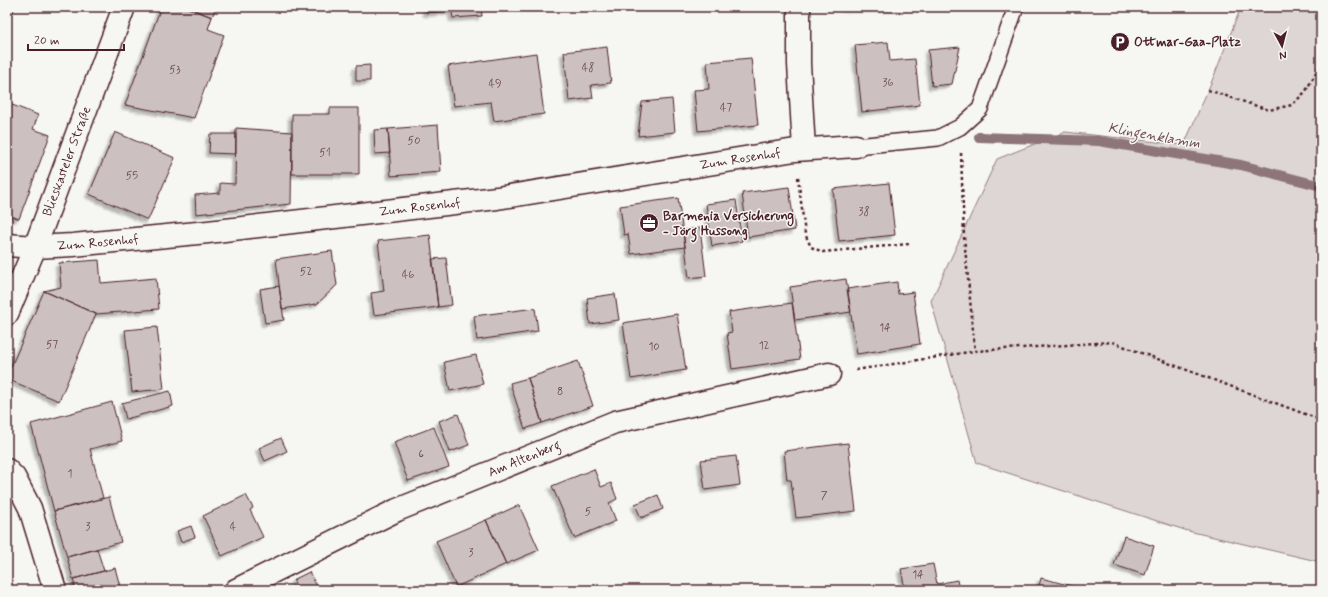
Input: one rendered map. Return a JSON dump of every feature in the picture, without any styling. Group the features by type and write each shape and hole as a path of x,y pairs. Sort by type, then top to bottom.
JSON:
{"street":[{"name":"Blieskasteler Straße","path":"7,314 34,247 124,7"},
{"path":"799,7 799,150"},
{"name":"Zum Rosenhof","path":"7,245 34,247 73,245 208,232 489,199 799,150 856,146"},
{"name":"Am Altenberg","path":"236,590 397,510 615,422 829,374"},
{"path":"7,470 14,477 30,508 55,590"}],"lane":[{"path":"856,146 938,138 960,127 980,109 1016,7"}],"path":[{"path":"1208,90 1269,110 1292,106 1306,91 1321,63"},
{"path":"960,127 964,237 975,351"},
{"path":"799,150 805,234 811,247 823,252 909,244"},
{"path":"829,374 975,351 1112,342 1321,420"}],"shaded area":[{"path":"1241,7 1321,7 1321,562 1188,531 977,463 931,301 997,159 1065,132 1184,145 1214,76"}],"building":[{"path":"7,7 15,7 11,16 7,14"},
{"path":"161,7 186,7 212,17 208,29 224,35 194,118 125,105"},
{"path":"186,7 216,7 212,17"},
{"path":"426,7 451,7 452,11 427,13"},
{"path":"451,7 481,7 482,16 453,18"},
{"path":"905,7 905,8 845,8"},
{"path":"888,42 890,61 915,59 920,105 862,112 855,45"},
{"path":"607,47 611,83 591,85 593,98 569,101 564,52"},
{"path":"960,47 952,84 932,86 928,50"},
{"path":"536,53 544,114 494,121 491,102 454,106 448,66"},
{"path":"751,58 758,125 698,131 694,90 709,89 707,62"},
{"path":"370,65 370,81 356,81 356,66"},
{"path":"672,99 675,132 638,136 642,102"},
{"path":"7,103 38,115 33,129 50,135 19,219 7,214"},
{"path":"330,108 359,108 359,174 292,174 292,114 330,114"},
{"path":"438,125 441,172 391,176 388,129"},
{"path":"236,128 292,132 291,204 196,214 195,195 220,193 220,183 235,184"},
{"path":"388,129 390,153 375,154 374,130"},
{"path":"115,132 175,158 148,220 89,194"},
{"path":"210,134 236,134 236,154 209,153"},
{"path":"889,183 895,235 839,241 833,189"},
{"path":"789,187 795,230 748,237 742,193"},
{"path":"678,198 685,247 631,254 628,234 624,235 620,206"},
{"path":"736,200 742,241 712,246 706,204"},
{"path":"700,228 706,276 689,278 683,230"},
{"path":"430,235 438,307 374,315 371,293 384,291 378,241"},
{"path":"332,251 337,285 317,304 282,309 276,259"},
{"path":"446,258 452,305 438,307 432,259"},
{"path":"99,260 101,283 156,278 159,309 96,314 44,291 61,287 59,263"},
{"path":"846,279 851,312 795,320 790,287"},
{"path":"897,282 898,294 913,292 920,344 857,354 847,289"},
{"path":"279,286 284,320 265,323 260,289"},
{"path":"44,291 96,314 59,401 7,379"},
{"path":"615,294 619,320 590,324 587,298"},
{"path":"792,303 800,359 732,369 727,333 732,332 729,312"},
{"path":"535,308 538,331 477,340 474,316"},
{"path":"677,314 686,370 631,379 623,323"},
{"path":"157,327 164,389 132,392 125,330"},
{"path":"476,355 483,384 450,391 444,362"},
{"path":"578,361 593,406 542,423 528,378"},
{"path":"528,378 542,423 525,429 510,383"},
{"path":"170,391 173,406 126,419 122,403"},
{"path":"112,402 122,441 90,449 103,498 54,511 31,424"},
{"path":"458,414 469,445 450,452 439,421"},
{"path":"434,427 449,467 408,481 394,442"},
{"path":"281,438 287,451 265,461 259,448"},
{"path":"848,443 856,511 796,518 791,480 787,480 784,451"},
{"path":"736,456 740,485 705,490 701,460"},
{"path":"594,469 601,487 611,483 617,499 609,503 616,521 574,538 552,486"},
{"path":"246,495 253,508 250,510 263,537 222,556 203,516"},
{"path":"658,495 663,509 641,518 635,504"},
{"path":"109,497 121,542 67,557 54,511"},
{"path":"519,505 539,550 506,564 486,520"},
{"path":"486,520 506,564 456,587 436,541"},
{"path":"191,526 195,537 181,542 177,531"},
{"path":"1124,536 1154,546 1145,575 1114,565"},
{"path":"97,549 104,571 73,579 67,557"},
{"path":"933,564 937,584 957,580 959,590 905,590 901,569"},
{"path":"115,568 121,590 76,590 73,579"},
{"path":"309,572 319,590 299,590 293,580"},
{"path":"1041,578 1087,590 1038,590"}],"waterway":[{"name":"Klingenklamm","path":"979,137 1099,141 1241,165 1321,186"}],"place":[{"name":"Ottmar-Gaa-Platz","path":"1120,42"},
{"name":"Barmenia Versicherung - Jörg Hussong","path":"649,223"}]}
